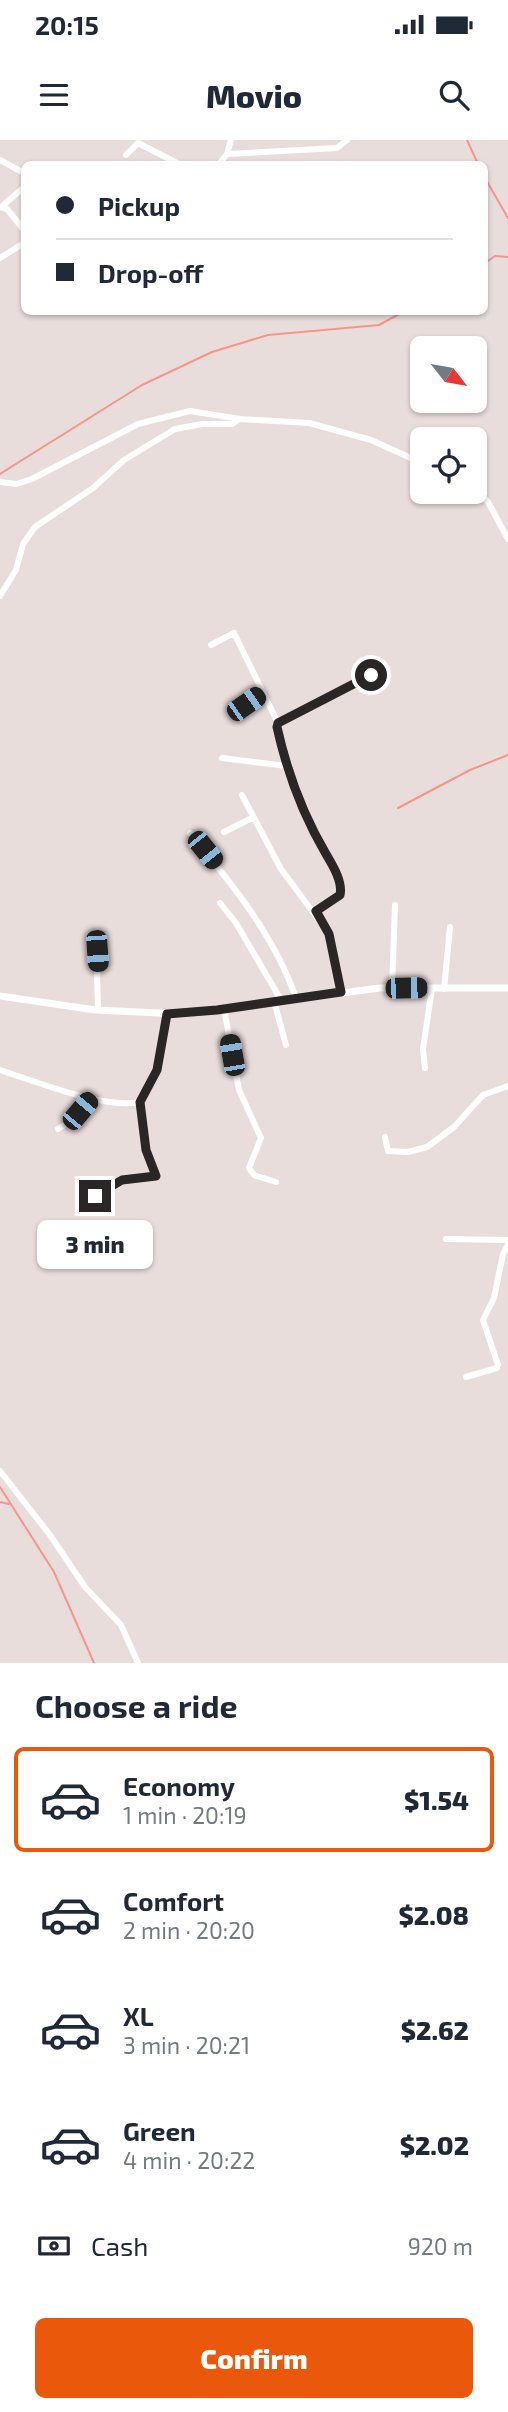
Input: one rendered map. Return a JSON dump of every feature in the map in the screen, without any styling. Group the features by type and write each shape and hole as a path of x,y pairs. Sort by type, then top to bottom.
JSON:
{"street":[{"path":"222,161 228,154 232,140"},
{"path":"228,154 337,148 347,140"},
{"path":"127,155 138,143 174,161"},
{"path":"0,160 21,171"},
{"path":"1,207 21,190"},
{"path":"1,207 7,209 21,226"},
{"path":"0,258 21,245"},
{"path":"0,482 16,484 32,479 138,424 190,411 228,414 240,419 309,423 371,440 410,458"},
{"path":"0,596 16,570 23,544 35,527 93,488 124,460 176,429 202,424 232,424 240,419"},
{"path":"487,501 508,540"},
{"path":"211,645 234,633 278,723 286,766 306,816 341,887 336,900 318,908 316,914"},
{"path":"278,723 387,668"},
{"path":"234,712 262,692"},
{"path":"222,758 286,766"},
{"path":"242,796 292,885 329,934 341,992"},
{"path":"224,832 252,818"},
{"path":"190,833 244,899 280,959 296,998"},
{"path":"220,903 236,923 278,1001 286,1045"},
{"path":"392,988 395,905"},
{"path":"444,989 450,927"},
{"path":"96,933 98,1009"},
{"path":"0,996 98,1009 167,1014 392,988 508,988"},
{"path":"425,1068 423,1049 432,988"},
{"path":"224,1009 239,1090 261,1138 249,1168 254,1175 276,1182"},
{"path":"95,1196 122,1180 156,1176 146,1150 140,1102 157,1070 167,1014"},
{"path":"0,1070 92,1098 140,1102"},
{"path":"385,1137 388,1151 408,1152 427,1147 454,1127 483,1095 508,1086"},
{"path":"58,1129 72,1120 92,1098"},
{"path":"446,1239 508,1242 503,1254 495,1298 483,1320 497,1367 466,1377"},
{"path":"503,1254 508,1267"},
{"path":"0,1471 50,1535 85,1587 121,1625 138,1663"}],"waterway":[{"path":"467,140 477,161"},
{"path":"488,183 508,218"},
{"path":"488,261 495,256 508,257"},
{"path":"0,474 142,385 212,352 268,335 379,325 397,315"},
{"path":"398,808 470,770 508,755"},
{"path":"0,1487 54,1572 94,1663"},
{"path":"0,1502 9,1504"}],"route":[{"path":"95,1196 122,1180 156,1176 146,1150 140,1102 157,1070 167,1014 217,1010 341,992 329,934 316,914 321,905 336,900 340,895 340,882 311,827 293,785 277,727 278,723 299,711 371,675"}]}
